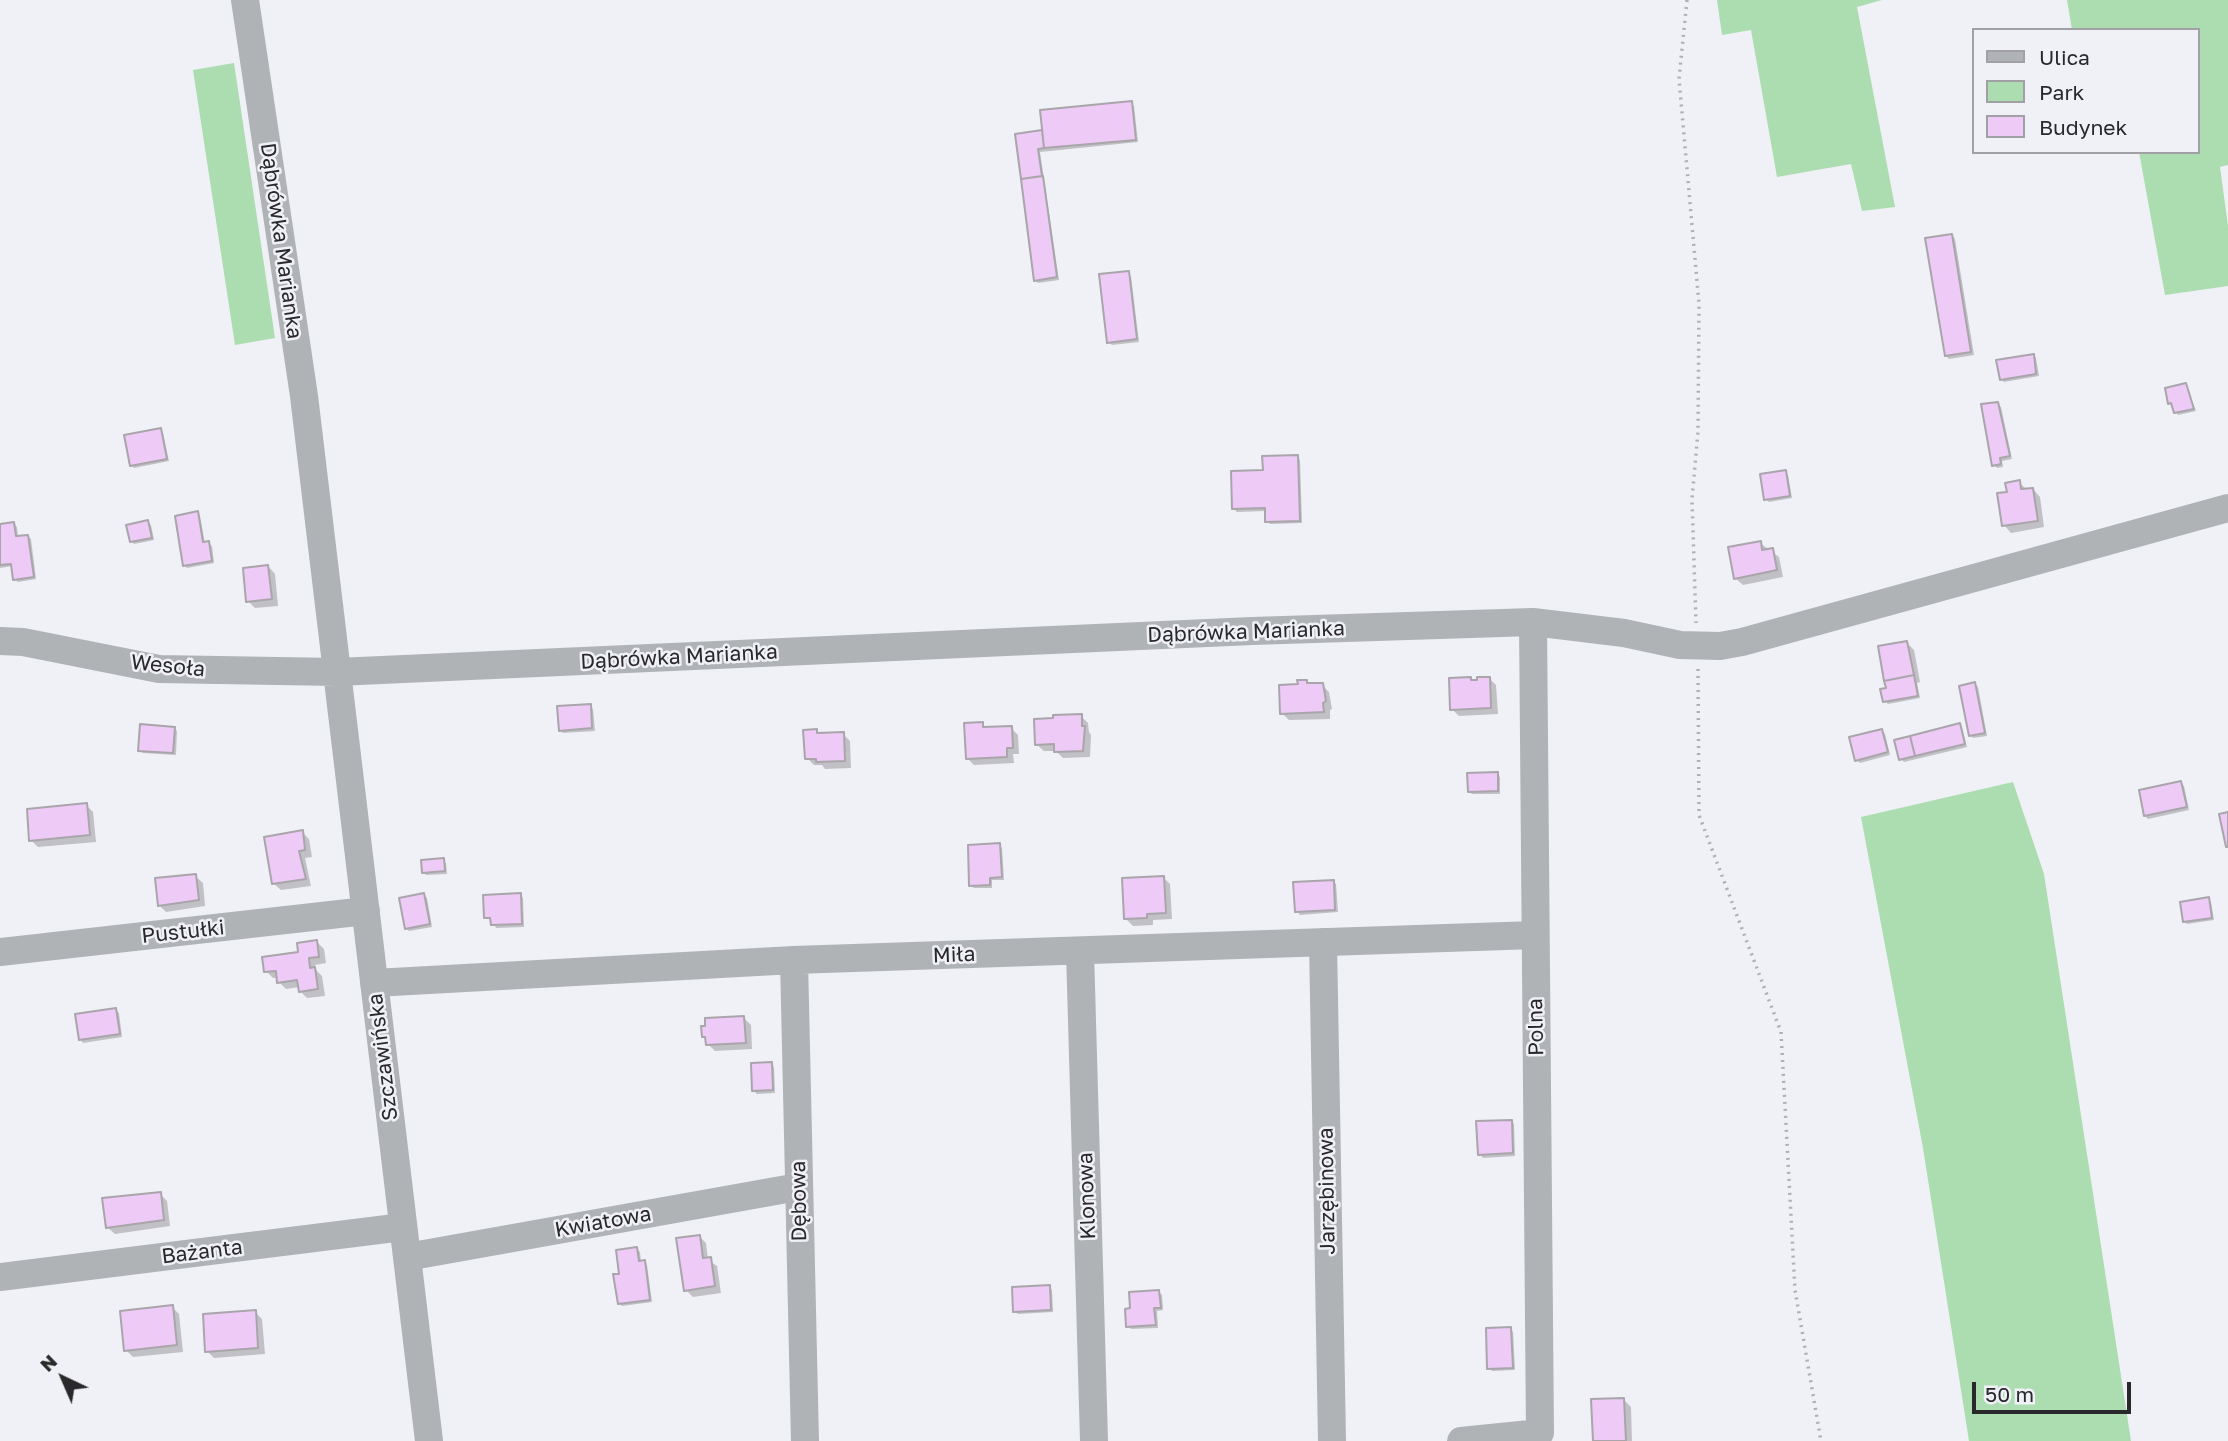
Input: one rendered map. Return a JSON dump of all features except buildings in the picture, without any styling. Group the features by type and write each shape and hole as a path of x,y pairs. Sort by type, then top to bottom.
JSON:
{"street":[{"name":"Dąbrówka Marianka","path":"245,0 304,396 337,672 1238,632 1533,622 1589,628 1698,646 1742,642 2228,508"},
{"name":"Polna","path":"1461,1441 1540,1433 1533,622"},
{"name":"Wesoła","path":"0,641 23,642 159,669 337,672"},
{"name":"Szczawińska","path":"337,672 429,1441"},
{"name":"Pustułki","path":"0,952 366,911"},
{"name":"Miła","path":"374,983 794,960 1535,935"},
{"name":"Jarzębinowa","path":"1323,942 1332,1441"},
{"name":"Klonowa","path":"1080,951 1094,1441"},
{"name":"Dębowa","path":"794,960 805,1441"},
{"name":"Kwiatowa","path":"407,1257 798,1187"},
{"name":"Bażanta","path":"0,1277 403,1227"}],"path":[{"path":"1687,0 1679,79 1699,304 1698,432 1692,499 1698,646 1699,815 1781,1032 1795,1290 1821,1441"}],"green space":[{"path":"1717,0 1882,0 1857,7 1895,207 1862,211 1851,164 1777,177 1751,30 1722,35"},
{"path":"2067,0 2228,0 2228,165 2220,167 2228,226 2228,286 2165,295 2139,154 2200,154 2200,28 2072,28"},
{"path":"234,63 275,338 235,345 193,70"},
{"path":"2013,782 2044,874 2131,1441 1969,1441 1923,1148 1861,817"}]}
